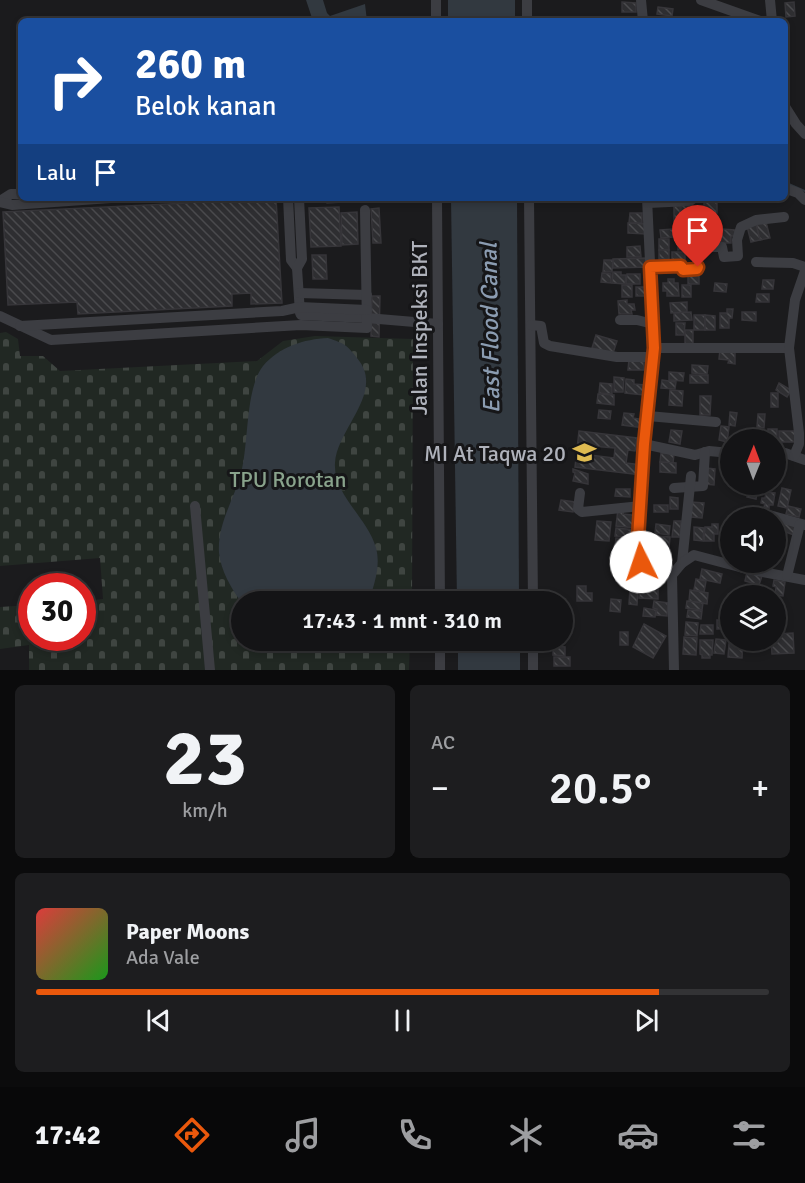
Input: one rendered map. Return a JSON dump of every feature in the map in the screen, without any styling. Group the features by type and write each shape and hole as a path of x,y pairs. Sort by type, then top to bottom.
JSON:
{"street":[{"path":"436,0 436,18"},
{"path":"527,0 527,18"},
{"path":"640,0 643,18"},
{"path":"702,0 752,18"},
{"path":"772,18 773,0"},
{"path":"788,111 805,134"},
{"path":"788,189 798,193 805,200"},
{"path":"0,202 11,195 18,194"},
{"path":"0,202 12,206 74,201"},
{"path":"288,201 291,260 297,268 300,308"},
{"path":"297,268 302,259 299,201"},
{"name":"Jalan Inspeksi BKT","path":"437,201 440,591"},
{"path":"529,201 533,591"},
{"path":"672,575 641,562 638,558 644,444 653,352 647,201 690,201"},
{"path":"0,316 51,340 208,331 300,308 367,328 364,210"},
{"path":"650,267 681,266 683,270 697,269 697,249 699,247 722,247 724,257 738,256 737,240 741,227 756,220 784,217"},
{"path":"756,262 794,263 805,269 794,308 789,348 800,433 799,444 794,456"},
{"path":"18,326 282,311 300,308 367,306 438,324"},
{"path":"207,315 208,331"},
{"path":"177,317 178,333"},
{"path":"134,319 135,336"},
{"path":"620,320 637,320 653,324"},
{"path":"104,321 105,337"},
{"path":"531,325 541,326 544,343 550,346 616,357 653,352 789,348"},
{"path":"648,416 716,422"},
{"path":"644,444 695,455 709,451 720,452"},
{"path":"674,488 690,482 703,486 705,452"},
{"path":"786,453 805,460"},
{"path":"682,563 690,482"},
{"path":"580,493 578,509 582,512 641,506"},
{"path":"195,506 210,670"},
{"path":"786,519 803,524 787,576"},
{"path":"674,670 672,575 690,556 697,555 720,560"},
{"path":"775,573 805,580"},
{"path":"440,651 440,670"},
{"path":"533,651 533,670"}],"green space":[{"name":"TPU Rorotan","path":"6,332 18,339 20,356 43,356 60,371 257,361 283,341 315,336 413,339 412,591 231,591 231,651 410,651 409,670 29,670 29,651 96,651 96,600 103,599 100,558 0,566 0,333"},
{"name":"TPU Rorotan","path":"18,606 18,647 0,649 0,607"}],"water":[{"path":"306,0 323,0 330,16 365,4 367,18 312,18"},
{"path":"448,0 515,0 515,18 448,18"},
{"name":"East Flood Canal","path":"451,201 517,201 519,591 457,591"},
{"path":"328,338 342,343 357,358 364,371 366,384 363,397 343,437 335,463 339,486 372,537 376,548 375,582 372,591 234,591 220,560 219,542 223,522 244,461 253,388 257,376 269,359 284,349 310,340"},
{"path":"458,651 520,651 520,670 458,670"}],"building":[{"path":"622,2 636,3 636,12 622,12"},
{"path":"794,2 795,16 786,17 785,3"},
{"path":"658,7 673,9 672,16 657,14"},
{"path":"188,201 276,201 282,303 251,304 251,293 232,294 232,306 78,314 77,302 8,305 3,212 188,203"},
{"path":"327,201 359,201 327,203"},
{"path":"704,201 717,201 717,213 704,213"},
{"path":"681,205 688,205 689,219 681,219"},
{"path":"674,206 680,206 681,222 674,222"},
{"path":"339,207 341,246 311,247 309,208"},
{"path":"379,208 381,243 373,243 371,209"},
{"path":"357,212 358,244 342,245 341,213"},
{"path":"630,213 642,213 642,223 629,223"},
{"path":"706,218 719,219 719,227 706,226"},
{"path":"766,222 770,238 760,240 756,224"},
{"path":"628,223 646,224 646,234 628,233"},
{"path":"756,224 760,240 751,242 747,226"},
{"path":"704,228 712,228 712,244 704,244"},
{"path":"673,229 673,237 661,238 660,230"},
{"path":"721,229 735,230 735,236 731,236 731,243 721,243"},
{"path":"685,235 685,249 678,250 678,236"},
{"path":"659,239 669,239 669,250 659,250"},
{"path":"640,246 641,257 627,257 627,247"},
{"path":"659,250 669,250 669,259 659,259"},
{"path":"672,252 685,252 685,263 672,263"},
{"path":"312,255 326,255 327,279 313,279"},
{"path":"648,258 648,267 613,268 613,259"},
{"path":"604,260 613,260 612,272 603,272"},
{"path":"613,272 626,275 625,284 612,283"},
{"path":"688,272 699,272 699,284 688,284"},
{"path":"602,273 611,274 611,283 601,282"},
{"path":"627,274 640,274 640,284 626,284"},
{"path":"668,279 674,279 674,283 678,283 679,296 667,296 667,291 663,291 663,283 668,283"},
{"path":"763,280 774,280 773,289 762,289"},
{"path":"715,283 727,284 726,292 714,291"},
{"path":"622,285 632,285 632,297 622,297"},
{"path":"682,285 691,285 691,297 682,297"},
{"path":"636,287 648,287 648,296 636,296"},
{"path":"757,294 769,294 769,302 756,302"},
{"path":"372,296 380,296 379,337 371,336"},
{"path":"627,300 627,304 634,304 635,310 631,310 632,314 619,314 618,301"},
{"path":"687,302 687,312 671,313 670,303"},
{"path":"727,309 733,309 732,318 729,318 729,328 720,328 720,313 727,313"},
{"path":"691,312 692,320 674,321 674,313"},
{"path":"742,312 756,312 756,321 742,320"},
{"path":"694,315 705,315 705,330 694,330"},
{"path":"705,315 715,316 715,330 705,330"},
{"path":"676,323 685,323 684,335 676,335"},
{"path":"685,330 693,330 693,344 685,344"},
{"path":"596,335 617,341 613,353 592,348"},
{"path":"720,349 735,351 735,364 728,363 729,360 719,359"},
{"path":"629,359 644,360 644,370 628,370"},
{"path":"692,365 708,366 707,374 692,373"},
{"path":"669,372 684,373 683,381 669,380"},
{"path":"690,375 708,375 708,383 690,383"},
{"path":"614,377 624,378 623,392 614,392"},
{"path":"626,379 634,380 634,384 645,385 644,395 625,393"},
{"path":"662,380 676,382 675,389 661,388"},
{"path":"600,383 612,384 612,394 599,393"},
{"path":"779,383 791,390 787,397 776,390"},
{"path":"670,390 683,391 682,406 669,405"},
{"path":"771,393 778,393 778,407 771,407"},
{"path":"598,394 614,395 614,405 597,403"},
{"path":"700,396 711,396 710,415 700,415"},
{"path":"599,410 611,411 610,419 598,418"},
{"path":"730,412 737,413 735,426 729,425"},
{"path":"624,413 634,414 633,418 645,420 644,428 622,425"},
{"path":"758,414 765,414 764,428 757,427"},
{"path":"671,430 682,431 680,444 669,442"},
{"name":"MI At Taqwa 20","path":"579,431 637,438 635,451 628,450 626,463 642,465 641,475 575,467","holes":["591,446 615,448 614,458 590,455"]},
{"path":"786,431 798,431 794,442 786,442"},
{"path":"661,453 674,454 673,463 660,462"},
{"path":"660,462 676,463 676,473 660,472"},
{"path":"706,468 715,469 714,485 705,484"},
{"path":"573,469 588,474 588,484 573,481 575,473"},
{"path":"616,489 630,489 630,497 615,496"},
{"path":"786,489 791,490 787,508 778,506 780,495 786,495"},
{"path":"748,495 757,495 756,499 747,497"},
{"path":"766,495 775,495 773,505 764,507 765,504 761,503 762,498 765,498"},
{"path":"670,497 678,498 678,509 670,509"},
{"path":"561,500 575,502 573,512 559,510"},
{"path":"691,502 704,503 702,518 691,517"},
{"path":"654,505 668,505 668,512 654,512"},
{"path":"788,506 801,509 799,517 786,514"},
{"path":"618,509 624,510 623,514 640,516 636,528 616,526"},
{"path":"597,521 611,522 609,541 595,540"},
{"path":"674,521 681,521 680,537 672,537"},
{"path":"656,524 670,526 669,535 655,533"},
{"path":"712,524 718,524 718,534 714,534 714,541 704,541 705,527 712,527"},
{"path":"786,524 797,527 794,535 786,532"},
{"path":"694,527 704,528 703,541 694,540"},
{"path":"616,528 636,530 635,538 615,536"},
{"path":"657,536 670,537 669,548 656,547"},
{"path":"616,538 627,539 626,554 614,553"},
{"path":"657,548 670,550 668,561 655,557"},
{"path":"617,564 631,565 627,582 616,581"},
{"path":"702,569 722,574 720,583 700,579"},
{"path":"641,571 649,571 648,577 659,578 658,589 640,587"},
{"path":"747,573 762,576 759,585 745,581"},
{"path":"696,579 706,581 704,592 694,590"},
{"path":"774,580 785,582 785,585 773,585"},
{"path":"577,586 586,586 586,593 592,593 592,601 577,601"},
{"path":"640,587 658,589 658,599 639,598"},
{"path":"630,588 638,588 637,605 629,604"},
{"path":"690,590 708,593 707,604 689,601"},
{"path":"611,599 621,600 620,612 610,611"},
{"path":"654,601 668,603 667,616 656,615 657,609 653,608"},
{"path":"687,601 703,603 702,610 686,608"},
{"path":"644,608 656,610 655,617 643,616"},
{"path":"688,610 702,611 701,619 687,617"},
{"path":"717,620 720,620 720,629 717,629"},
{"path":"686,622 698,623 697,636 685,635"},
{"path":"644,624 666,636 653,658 633,647"},
{"path":"701,625 713,625 713,634 700,634"},
{"path":"620,632 628,632 628,645 620,645"},
{"path":"786,633 793,633 794,653 772,654 772,651 786,651"},
{"path":"684,637 697,638 696,655 683,654"},
{"path":"716,639 720,639 720,651 724,651 724,654 714,653"},
{"path":"700,640 713,640 710,658 702,658"},
{"path":"553,651 565,651 565,656 553,655"},
{"path":"728,651 742,651 742,658 728,657"},
{"path":"554,657 570,657 570,666 554,666"}],"waterway":[{"path":"788,184 805,191"}],"place":[{"name":"MI At Taqwa 20","path":"584,453"}],"route":[{"path":"641,562 637,554 644,444 654,348 650,267 681,266 683,270 698,267"}]}
